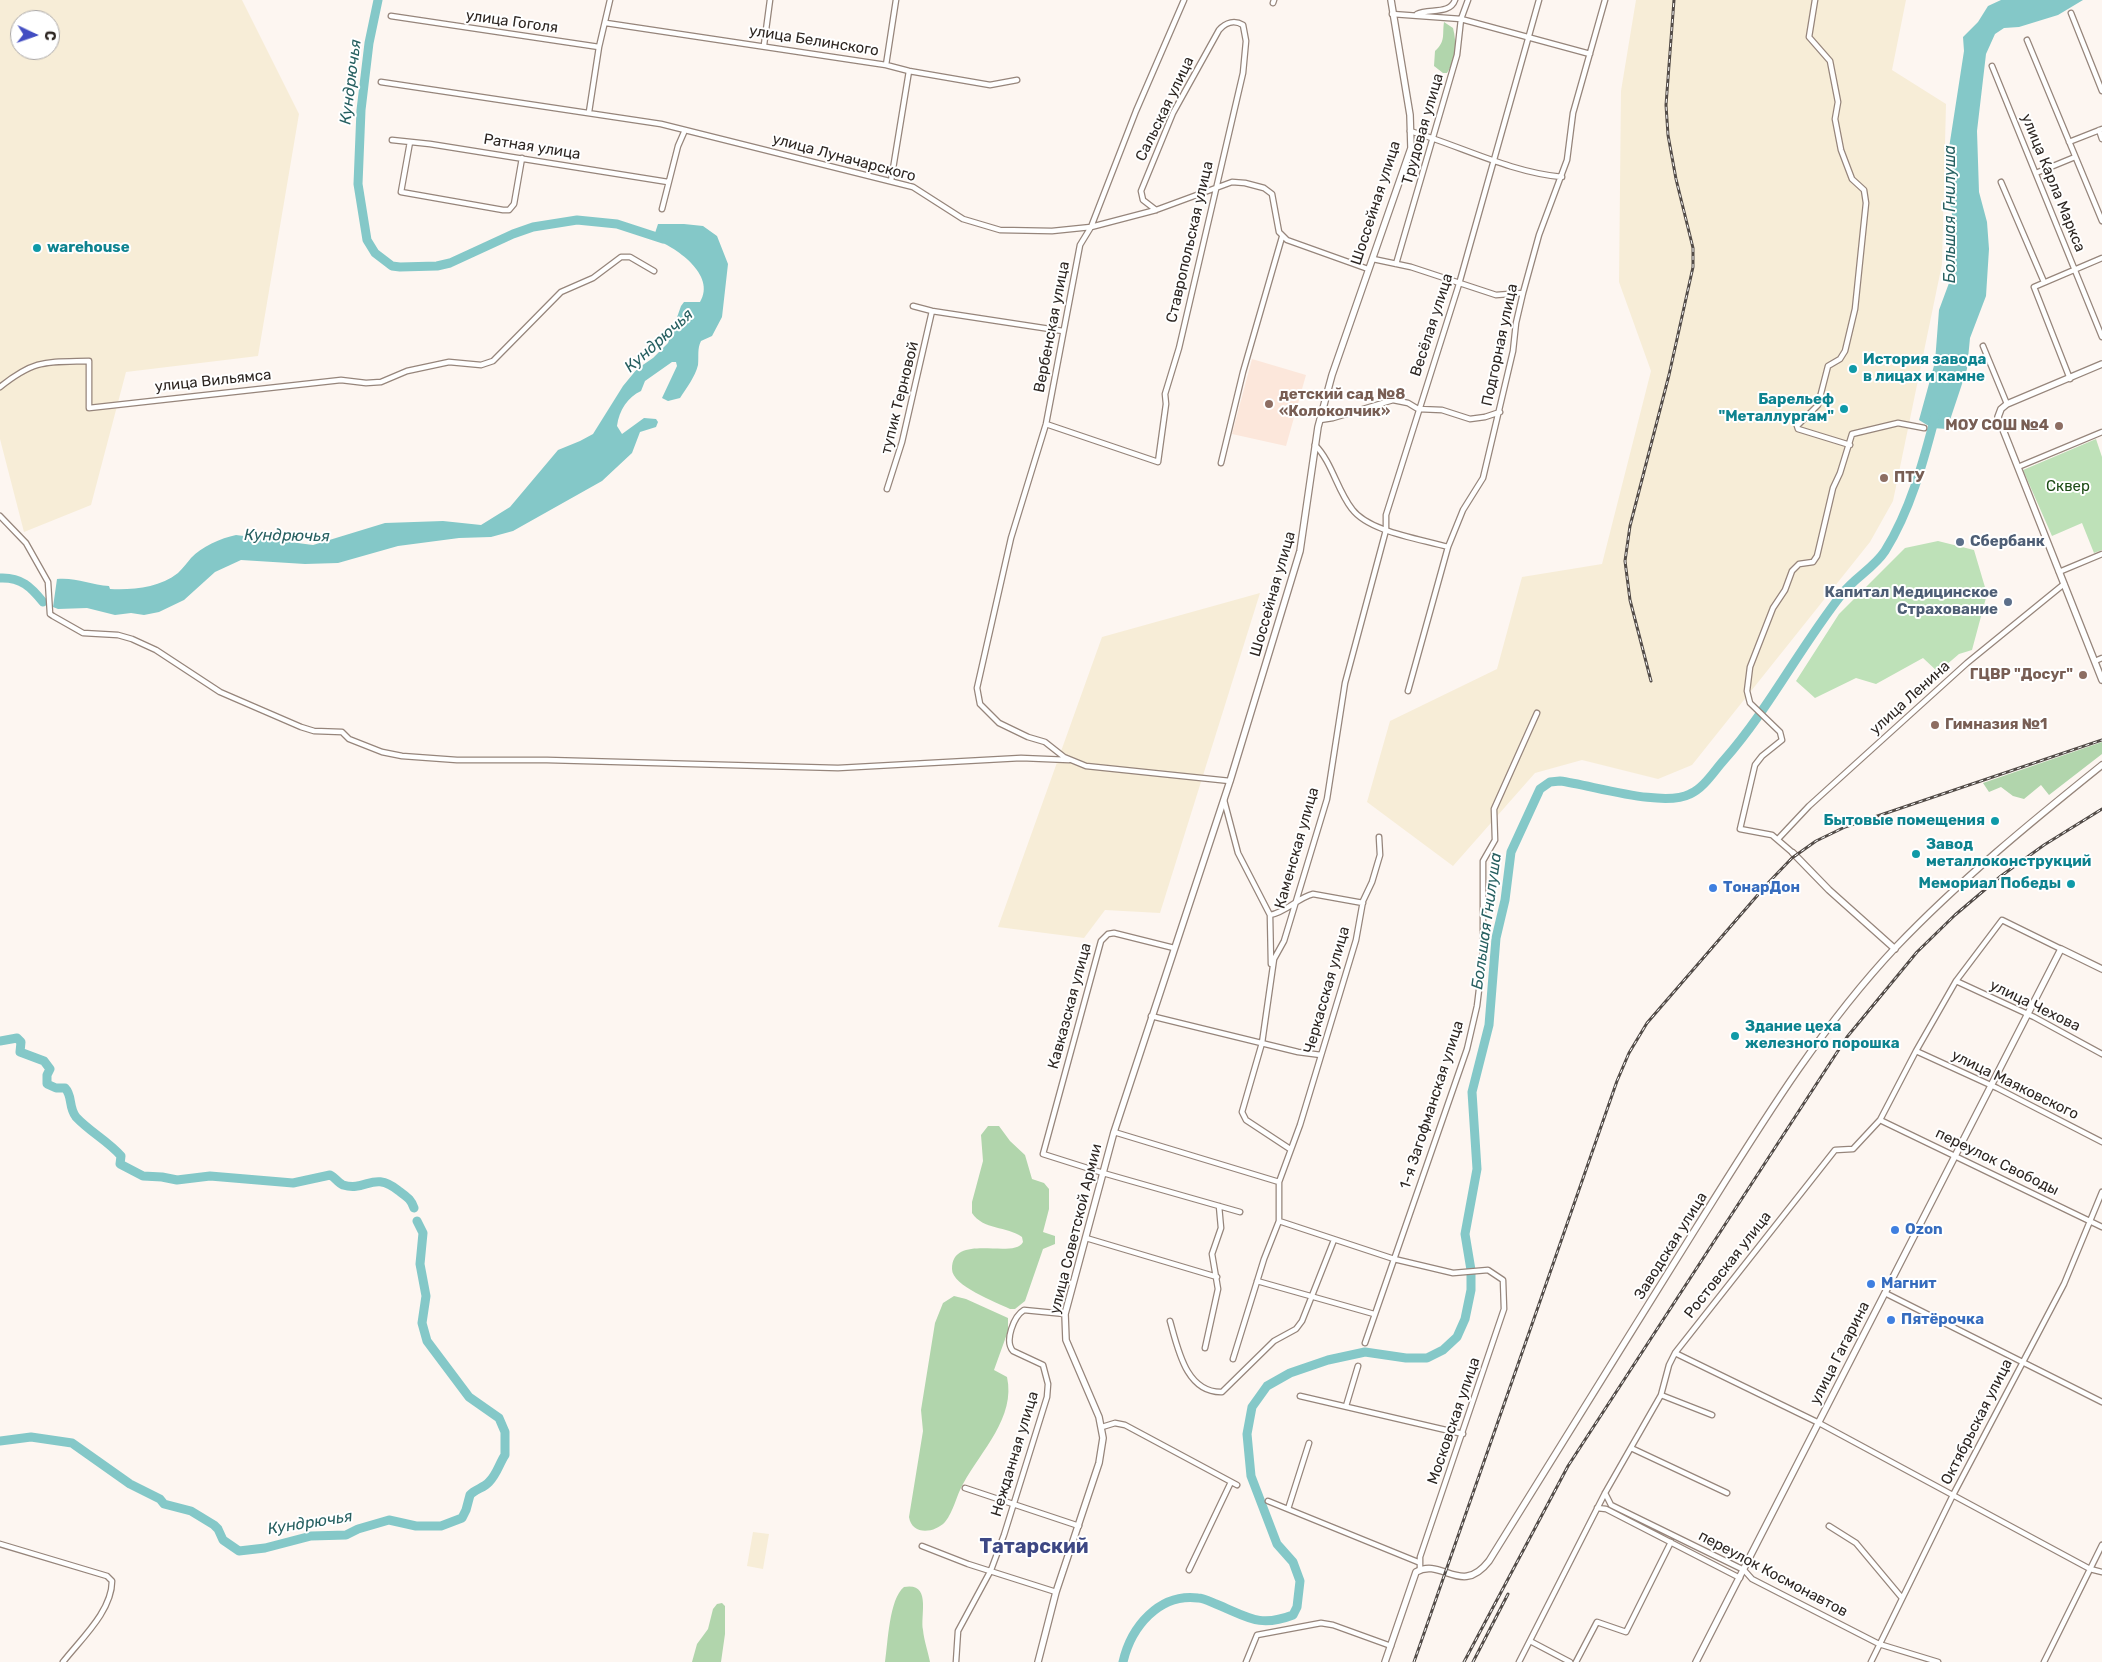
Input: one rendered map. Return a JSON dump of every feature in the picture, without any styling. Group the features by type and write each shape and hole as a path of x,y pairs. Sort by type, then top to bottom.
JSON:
{"main road":[{"name":"Шоссейная улица","path":"1214,832 1300,551 1315,445 1338,356 1411,148 1410,115 1391,0"},
{"path":"2102,364 2007,404 1998,417 2102,680"},
{"name":"Заводская улица","path":"1420,1569 1468,1577 1480,1571 1489,1560 1765,1119 1852,998 1895,949 1937,907 2019,834 2102,765"},
{"name":"улица Советской Армии","path":"1038,1662 1056,1592 1099,1463 1103,1438 1102,1427 1066,1340 1066,1314 1114,1132 1151,1016 1214,832"},
{"path":"1793,852 1829,890 1895,949"},
{"path":"2061,949 2102,969"},
{"name":"улица Гагарина","path":"1696,1662 2061,949"},
{"path":"1385,1662 1414,1576 1420,1569"}],"street":[{"path":"588,112 599,47 610,0"},
{"path":"764,45 770,0"},
{"path":"886,65 896,0"},
{"name":"Вербенская улица","path":"1069,760 1046,742 1028,737 1005,726 989,714 978,697 979,672 1011,538 1046,424 1080,245 1091,227 1136,111 1184,0"},
{"path":"1416,15 1423,11 1447,9 1454,4 1455,0"},
{"name":"Трудовая улица","path":"1396,264 1457,54 1461,20 1468,0"},
{"name":"Весёлая улица","path":"1351,658 1386,530 1386,515 1459,284 1539,0"},
{"name":"Подгорная улица","path":"1408,692 1448,547 1462,510 1483,478 1500,412 1523,293 1538,235 1562,177 1571,146 1573,113 1605,0"},
{"path":"1815,0 1809,37 1830,60 1838,102 1835,119 1841,150 1852,179 1864,190 1866,203 1855,308 1845,352 1840,359 1828,366 1818,405 1796,426 1806,433 1850,445"},
{"path":"2072,13 2102,91"},
{"path":"1392,14 1461,20 1529,36 1590,54"},
{"name":"улица Гоголя","path":"391,16 599,47"},
{"name":"Ставропольская улица","path":"1046,424 1158,462 1166,387 1180,348 1214,188 1242,73 1246,41 1245,28 1239,22 1232,22"},
{"name":"Сальская улица","path":"1156,210 1143,200 1141,195 1146,178 1173,113 1194,73 1219,30 1232,22"},
{"name":"улица Белинского","path":"606,23 764,45 886,65 908,71 990,85 1017,80"},
{"path":"2028,40 2102,221"},
{"name":"улица Карла Маркса","path":"1992,66 2102,337"},
{"path":"891,181 908,71"},
{"name":"улица Луначарского","path":"381,82 661,124 913,187 952,214 988,228 1023,231 1091,227 1156,210 1214,188 1238,182 1269,191 1274,199 1279,232 1282,236"},
{"path":"2069,142 2100,129 2102,139"},
{"path":"662,209 668,182 685,130"},
{"path":"1410,131 1494,161 1546,176 1562,177"},
{"name":"Ратная улица","path":"392,140 522,158 668,182"},
{"path":"410,142 401,192 503,210 509,210 514,204 522,158"},
{"path":"2036,173 2075,157"},
{"path":"2001,182 2044,282"},
{"path":"1221,464 1243,372 1282,236 1302,246 1368,268"},
{"name":"улица Вильямса","path":"0,387 28,367 39,363 89,361 89,408 341,380 366,383 381,382 407,371 449,362 481,365 493,361 561,292 593,278 620,257 630,257 654,271"},
{"path":"2070,379 2034,287 2102,258"},
{"path":"1373,259 1396,264 1496,295 1523,293"},
{"path":"913,306 932,311 1063,332"},
{"name":"тупик Терновой","path":"887,489 902,442 932,311"},
{"path":"1983,346 2007,404"},
{"path":"1320,420 1393,400 1408,403 1418,409 1442,410 1470,419 1500,412"},
{"path":"1793,852 1772,835 1740,829 1755,765 1762,756 1782,740 1780,732 1755,711 1750,704 1747,690 1754,655 1792,571 1799,564 1815,560 1833,488 1855,432 1898,423 1924,428"},
{"path":"2018,467 2102,432"},
{"path":"1315,445 1322,451 1351,508 1365,520 1386,530 1448,547"},
{"path":"0,516 26,543 48,582 50,614 78,632 132,639 156,650 220,692 301,727 314,731 342,732 349,739 382,752 402,756 457,760 543,760 838,768 1021,758 1069,760 1086,766 1230,781"},
{"path":"2059,572 2102,554"},
{"name":"улица Ленина","path":"1778,839 1810,806 1967,663 2064,584"},
{"name":"Каменская улица","path":"1290,1148 1243,1117 1242,1106 1262,1044 1272,968 1277,951 1284,941 1326,799 1351,658"},
{"path":"2094,661 2102,658"},
{"name":"1-я Загофманская улица","path":"1364,1343 1467,1049 1477,1006 1484,956 1483,861 1495,840 1494,809 1537,713"},
{"path":"1224,800 1238,853 1270,915 1272,968"},
{"name":"Черкасская улица","path":"1233,1359 1278,1220 1278,1182 1300,1125 1356,940 1363,903 1380,855 1379,837"},
{"path":"1270,915 1286,910 1295,902 1313,894 1363,903"},
{"name":"Ростовская улица","path":"1519,1662 1597,1508 1661,1395 1670,1364 1676,1353 1834,1150 1853,1149 1880,1120 1916,1051 1956,981 2002,920 2061,949"},
{"name":"Кавказская улица","path":"1103,1173 1043,1154 1101,940 1108,934 1114,933 1174,948"},
{"name":"улица Чехова","path":"1956,981 2028,1015 2102,1054"},
{"path":"1151,1016 1262,1044 1311,1055 1321,1055"},
{"name":"улица Маяковского","path":"1916,1051 1991,1086 2102,1142"},
{"name":"переулок Свободы","path":"1880,1120 2102,1228"},
{"path":"1114,1132 1278,1182"},
{"path":"1103,1173 1240,1212"},
{"name":"Октябрьская улица","path":"1871,1662 1953,1495 2064,1284 2102,1192"},
{"path":"1205,1348 1217,1300 1212,1254 1222,1228 1218,1206"},
{"path":"1278,1220 1394,1260"},
{"path":"1086,1238 1216,1277"},
{"path":"1170,1321 1176,1342 1191,1378 1200,1387 1212,1392 1222,1392 1274,1341 1296,1329 1302,1321 1334,1240"},
{"name":"Московская улица","path":"1394,1260 1452,1273 1488,1270 1503,1280 1504,1309 1418,1562"},
{"path":"1257,1281 1374,1314"},
{"path":"1885,1293 2102,1402"},
{"name":"Нежданная улица","path":"956,1662 958,1631 990,1570 1004,1535 1012,1504 1043,1410 1048,1384 1042,1365 1012,1351 1009,1338 1018,1314 1024,1310 1066,1314"},
{"path":"1676,1353 1819,1423 2090,1569 2102,1572"},
{"path":"1346,1406 1358,1366"},
{"path":"1661,1395 1712,1414"},
{"path":"1300,1396 1463,1434"},
{"path":"1102,1427 1115,1423 1125,1425 1237,1485"},
{"path":"1288,1509 1309,1444"},
{"path":"1631,1448 1726,1492"},
{"path":"1189,1570 1231,1482"},
{"path":"965,1488 1078,1526"},
{"name":"переулок Космонавтов","path":"1605,1493 1610,1505 1744,1570 1752,1578 1879,1644 1938,1662"},
{"path":"1268,1501 1418,1562 1420,1569"},
{"path":"1597,1508 1606,1509 1740,1578"},
{"path":"1829,1526 1856,1543 1902,1598"},
{"path":"1576,1662 1597,1622 1619,1632 1626,1632 1670,1542"},
{"path":"0,1544 108,1576 112,1581 112,1590 105,1607 63,1662"},
{"path":"922,1546 1056,1592"},
{"path":"2044,1662 2102,1546"},
{"path":"1246,1662 1257,1634 1321,1623 1333,1625 1390,1646"},
{"path":"1530,1640 1570,1662"}],"shaded area":[{"path":"0,0 242,0 299,114 258,356 126,372 91,505 24,532 0,439"},
{"path":"1636,0 1906,0 1892,70 1946,104 1942,264 1893,501 1870,542 1692,765 1658,779 1582,760 1535,773 1453,866 1367,802 1390,721 1497,669 1522,577 1602,564 1651,371 1619,282 1621,91"},
{"name":"детский сад №8 «Колоколчик»","path":"1252,359 1306,375 1286,446 1232,434"},
{"path":"1260,593 1160,913 1105,910 1084,938 998,927 1102,637"},
{"path":"753,1532 769,1534 763,1569 747,1566"}],"green space":[{"path":"1444,22 1453,28 1455,40 1454,57 1447,73 1443,73 1434,66 1435,51 1443,38"},
{"name":"Сквер","path":"2096,439 2102,457 2102,550 2094,553 2082,523 2052,536 2023,470"},
{"path":"1938,541 1974,550 1987,594 1972,650 1959,654 1938,672 1923,658 1876,684 1856,678 1815,698 1796,681 1839,614 1905,548"},
{"path":"2102,742 2102,754 2049,795 2041,785 2024,799 2013,796 2001,787 1989,792 1983,783"},
{"path":"988,1126 999,1126 1010,1141 1025,1155 1032,1179 1044,1183 1049,1189 1049,1209 1043,1232 1055,1236 1055,1244 1043,1249 1025,1301 1015,1309 1010,1309 985,1298 967,1287 954,1275 952,1269 955,1258 962,1252 984,1248 1008,1249 1017,1247 1023,1242 1022,1237 982,1222 972,1213 972,1202 983,1161 981,1135"},
{"path":"954,1296 966,1299 1008,1318 1008,1331 994,1370 1007,1377 1008,1392 1002,1420 958,1493 948,1518 936,1529 924,1531 914,1527 909,1517 923,1431 921,1410 935,1323 943,1303"},
{"path":"904,1587 913,1587 922,1594 922,1624 930,1662 885,1662 892,1611 899,1593"},
{"path":"722,1603 725,1606 725,1634 721,1662 692,1662 697,1644 708,1629 713,1609 717,1604"}],"water":[{"path":"2001,0 2083,0 2058,15 2019,27 2004,28 1995,34 1986,54 1977,131 1979,192 1987,222 1989,249 1986,296 1970,338 1967,369 1947,429 1932,428 1919,420 1935,362 1939,310 1949,283 1956,249 1955,231 1948,192 1949,148 1964,51 1963,37 1978,22 1988,6"},
{"path":"658,224 703,226 717,236 728,264 722,317 712,336 701,341 697,369 680,398 668,401 662,398 677,366 676,362 672,362 645,381 641,391 625,405 617,426 622,434 644,418 656,419 658,422 656,427 640,432 632,453 602,481 513,531 491,537 459,538 398,546 338,563 305,564 241,560 215,572 184,600 159,612 144,615 131,613 115,615 87,608 58,609 53,607 57,579 70,579 109,586 110,589 146,587 171,578 195,554 224,538 236,535 313,545 385,523 443,521 481,525 510,507 558,450 593,434 623,386 637,369 653,358 668,343 684,302 700,302 704,292 703,282 698,272 682,255 653,239"}],"waterway":[{"name":"Кундрючья","path":"378,0 369,43 361,110 358,184 367,240 375,253 392,266 437,266 450,263 513,234 533,227 577,220 617,224 663,239"},
{"name":"Большая Гнилуша","path":"1123,1662 1127,1649 1140,1625 1159,1607 1171,1601 1184,1598 1203,1599 1245,1617 1262,1621 1271,1621 1293,1615 1297,1607 1300,1581 1293,1562 1277,1544 1251,1476 1247,1434 1252,1407 1267,1386 1290,1373 1328,1360 1365,1352 1406,1358 1427,1358 1443,1350 1457,1337 1465,1319 1471,1290 1471,1270 1465,1234 1477,1169 1472,1092 1489,1025 1496,938 1505,900 1511,852 1540,789 1550,782 1560,781 1645,797 1678,798 1690,794 1704,784 1756,720 1812,635 1842,594 1885,551 1909,503 1935,417"},
{"name":"Кундрючья","path":"0,578 20,581 43,602"},
{"name":"Кундрючья","path":"0,1041 17,1038 21,1042 20,1052 44,1061 50,1069 47,1075 47,1084 56,1088 65,1088 69,1094 76,1117 121,1156 120,1164 143,1176 177,1180 210,1176 293,1183 330,1175 343,1185 358,1186 383,1182 408,1198 414,1208"},
{"name":"Кундрючья","path":"0,1441 31,1437 72,1443 130,1484 160,1499 164,1504 191,1511 214,1525 223,1540 239,1551 265,1548 311,1536 346,1535 358,1529 389,1520 416,1526 441,1526 462,1518 470,1495 492,1479 505,1455 505,1432 499,1418 469,1397 427,1341 422,1323 426,1296 420,1264 423,1233 417,1221"}],"railway":[{"path":"1651,681 1630,600 1625,561 1630,526 1669,375 1693,267 1693,248 1676,179 1668,135 1666,105 1674,0"},
{"path":"1414,1662 1617,1081 1629,1053 1647,1023 1769,882 1792,858 1816,841 1845,827 2102,740"},
{"path":"1464,1662 1568,1466 1847,1037 1917,952 1955,915 2001,876 2044,845 2102,809"},
{"path":"1473,1662 1508,1594"}],"place":[{"name":"warehouse","path":"37,248"},
{"name":"История завода в лицах и камне","path":"1853,369"},
{"name":"детский сад №8 «Колоколчик»","path":"1269,404"},
{"name":"Барельеф \"Металлургам\"","path":"1844,409"},
{"name":"МОУ СОШ №4","path":"2059,426"},
{"name":"ПТУ","path":"1884,478"},
{"name":"Сбербанк","path":"1960,542"},
{"name":"Капитал Медицинское Страхование","path":"2008,602"},
{"name":"ГЦВР \"Досуг\"","path":"2083,675"},
{"name":"Гимназия №1","path":"1935,725"},
{"name":"Бытовые помещения","path":"1995,821"},
{"name":"Завод металлоконструкций","path":"1916,854"},
{"name":"Мемориал Победы","path":"2071,884"},
{"name":"ТонарДон","path":"1713,888"},
{"name":"Здание цеха железного порошка","path":"1735,1036"},
{"name":"Ozon","path":"1895,1230"},
{"name":"Магнит","path":"1871,1284"},
{"name":"Пятёрочка","path":"1891,1320"}],"district":[{"name":"Татарский","path":"1034,1547"}]}
